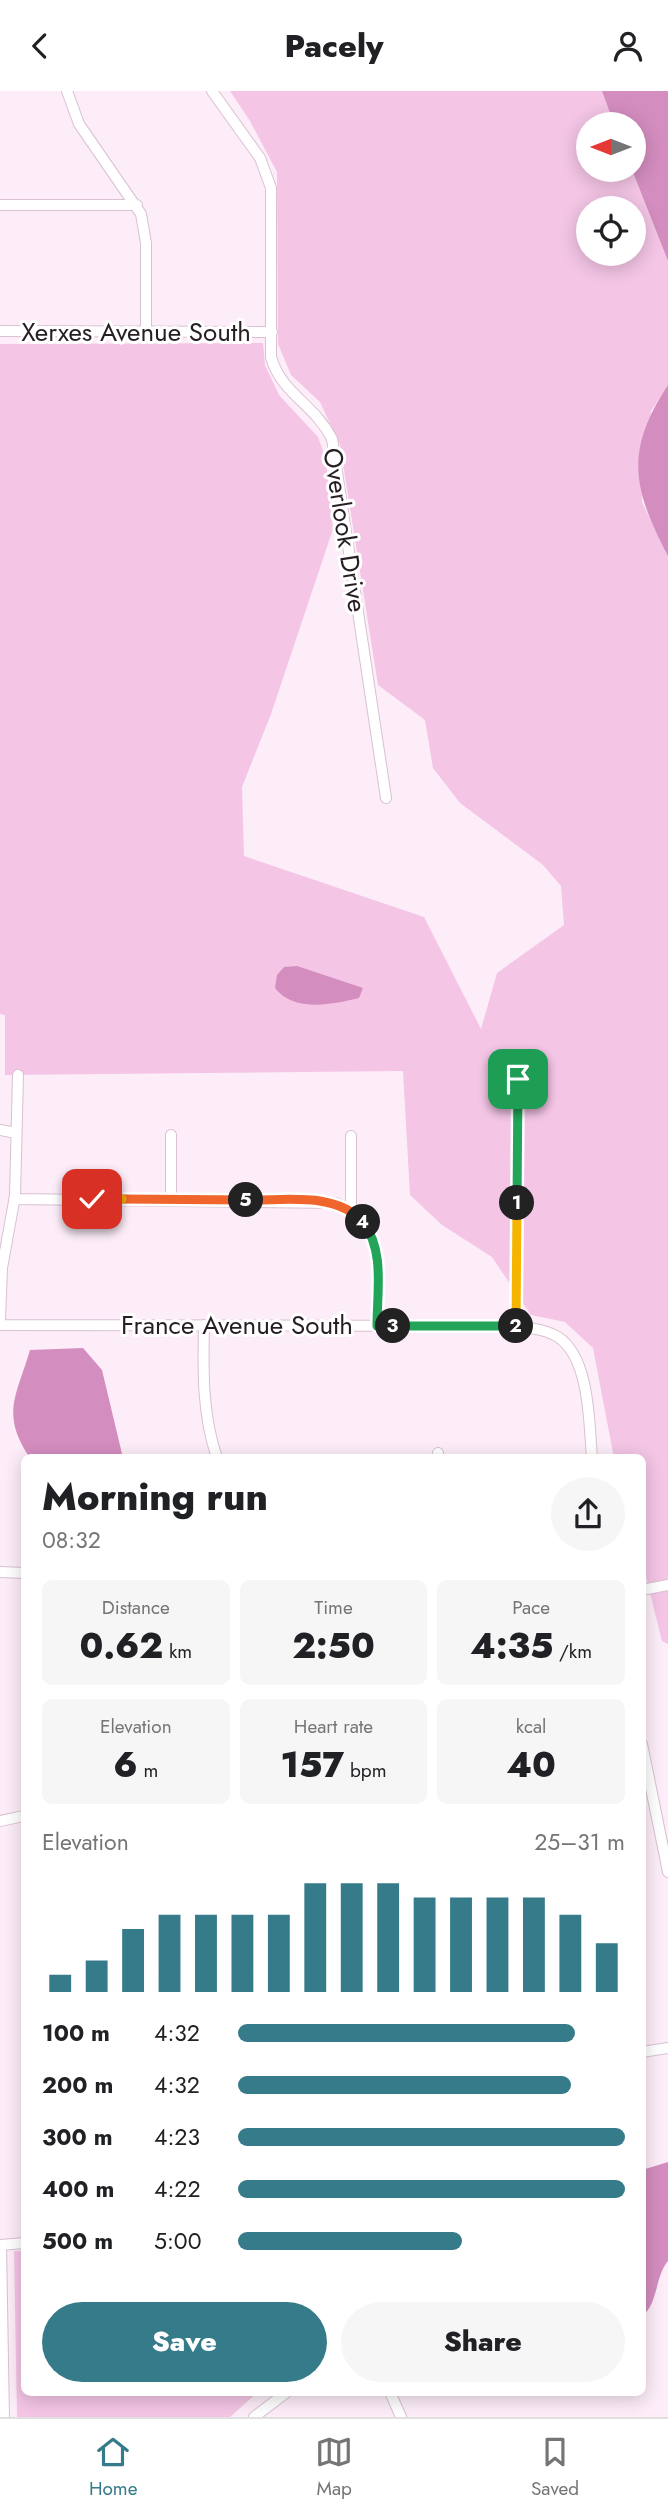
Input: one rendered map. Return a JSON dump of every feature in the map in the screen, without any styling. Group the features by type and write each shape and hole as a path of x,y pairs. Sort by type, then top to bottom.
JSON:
{"street":[{"path":"67,91 79,124 137,205 146,228 146,331"},
{"name":"Overlook Drive","path":"212,91 260,158 271,187 271,357 281,381 313,409 332,439 386,798"},
{"path":"0,205 137,205"},
{"name":"Xerxes Avenue South","path":"0,331 272,332"},
{"path":"0,1320 4,1227 14,1199 18,1075"},
{"path":"518,1079 516,1327 556,1335 568,1345 584,1385 592,1454"},
{"path":"0,1130 16,1133"},
{"path":"171,1135 171,1200"},
{"path":"351,1136 351,1210"},
{"path":"14,1199 321,1201 351,1210 370,1231 376,1244 377,1326"},
{"name":"France Avenue South","path":"0,1325 516,1327"},
{"path":"204,1325 204,1397 207,1423 216,1454"},
{"path":"0,1572 21,1573"},
{"path":"646,1589 668,1585"},
{"path":"646,1763 668,1873"},
{"path":"646,1812 656,1812"},
{"path":"0,1821 21,1817"},
{"path":"646,2051 668,2048"},
{"path":"4,2417 1,2245 21,2243"},
{"path":"254,2417 281,2396"},
{"path":"392,2396 401,2417"}],"shaded area":[{"path":"230,91 602,91 610,112 576,112 576,182 637,182 642,196 576,196 576,266 646,266 646,205 668,261 668,385 651,411 642,502 668,556 668,1644 662,1641 646,1577 646,1454 613,1454 593,1348 565,1322 531,1315 492,1257 442,1225 410,1195 403,1071 5,1075 5,1015 0,1014 0,344 263,343 265,365 279,395 318,437 326,459 333,529 271,714 242,787 244,856 424,917 481,1029 497,973 564,925 561,886 543,865 460,803 433,768 425,720 378,685 340,445 320,402 291,375 278,344 277,172 250,121"},
{"path":"602,91 668,91 668,261 646,205 646,196 642,196 637,182 646,182 646,112 610,112"},
{"path":"668,385 668,556 647,510 638,471 639,451 645,431"},
{"path":"297,966 363,988 359,998 314,1005 292,1001 275,988 277,975 284,967"},
{"path":"83,1348 102,1370 122,1454 28,1454 21,1443 13,1416 16,1392 30,1350"},
{"path":"668,2162 668,2261 646,2312 646,2169"},
{"path":"14,2251 21,2251 21,2396 254,2396 230,2417 17,2417"}],"route":[{"path":"92,1199 336,1203 351,1210 361,1219 376,1244 377,1326 516,1327 518,1079"}]}
